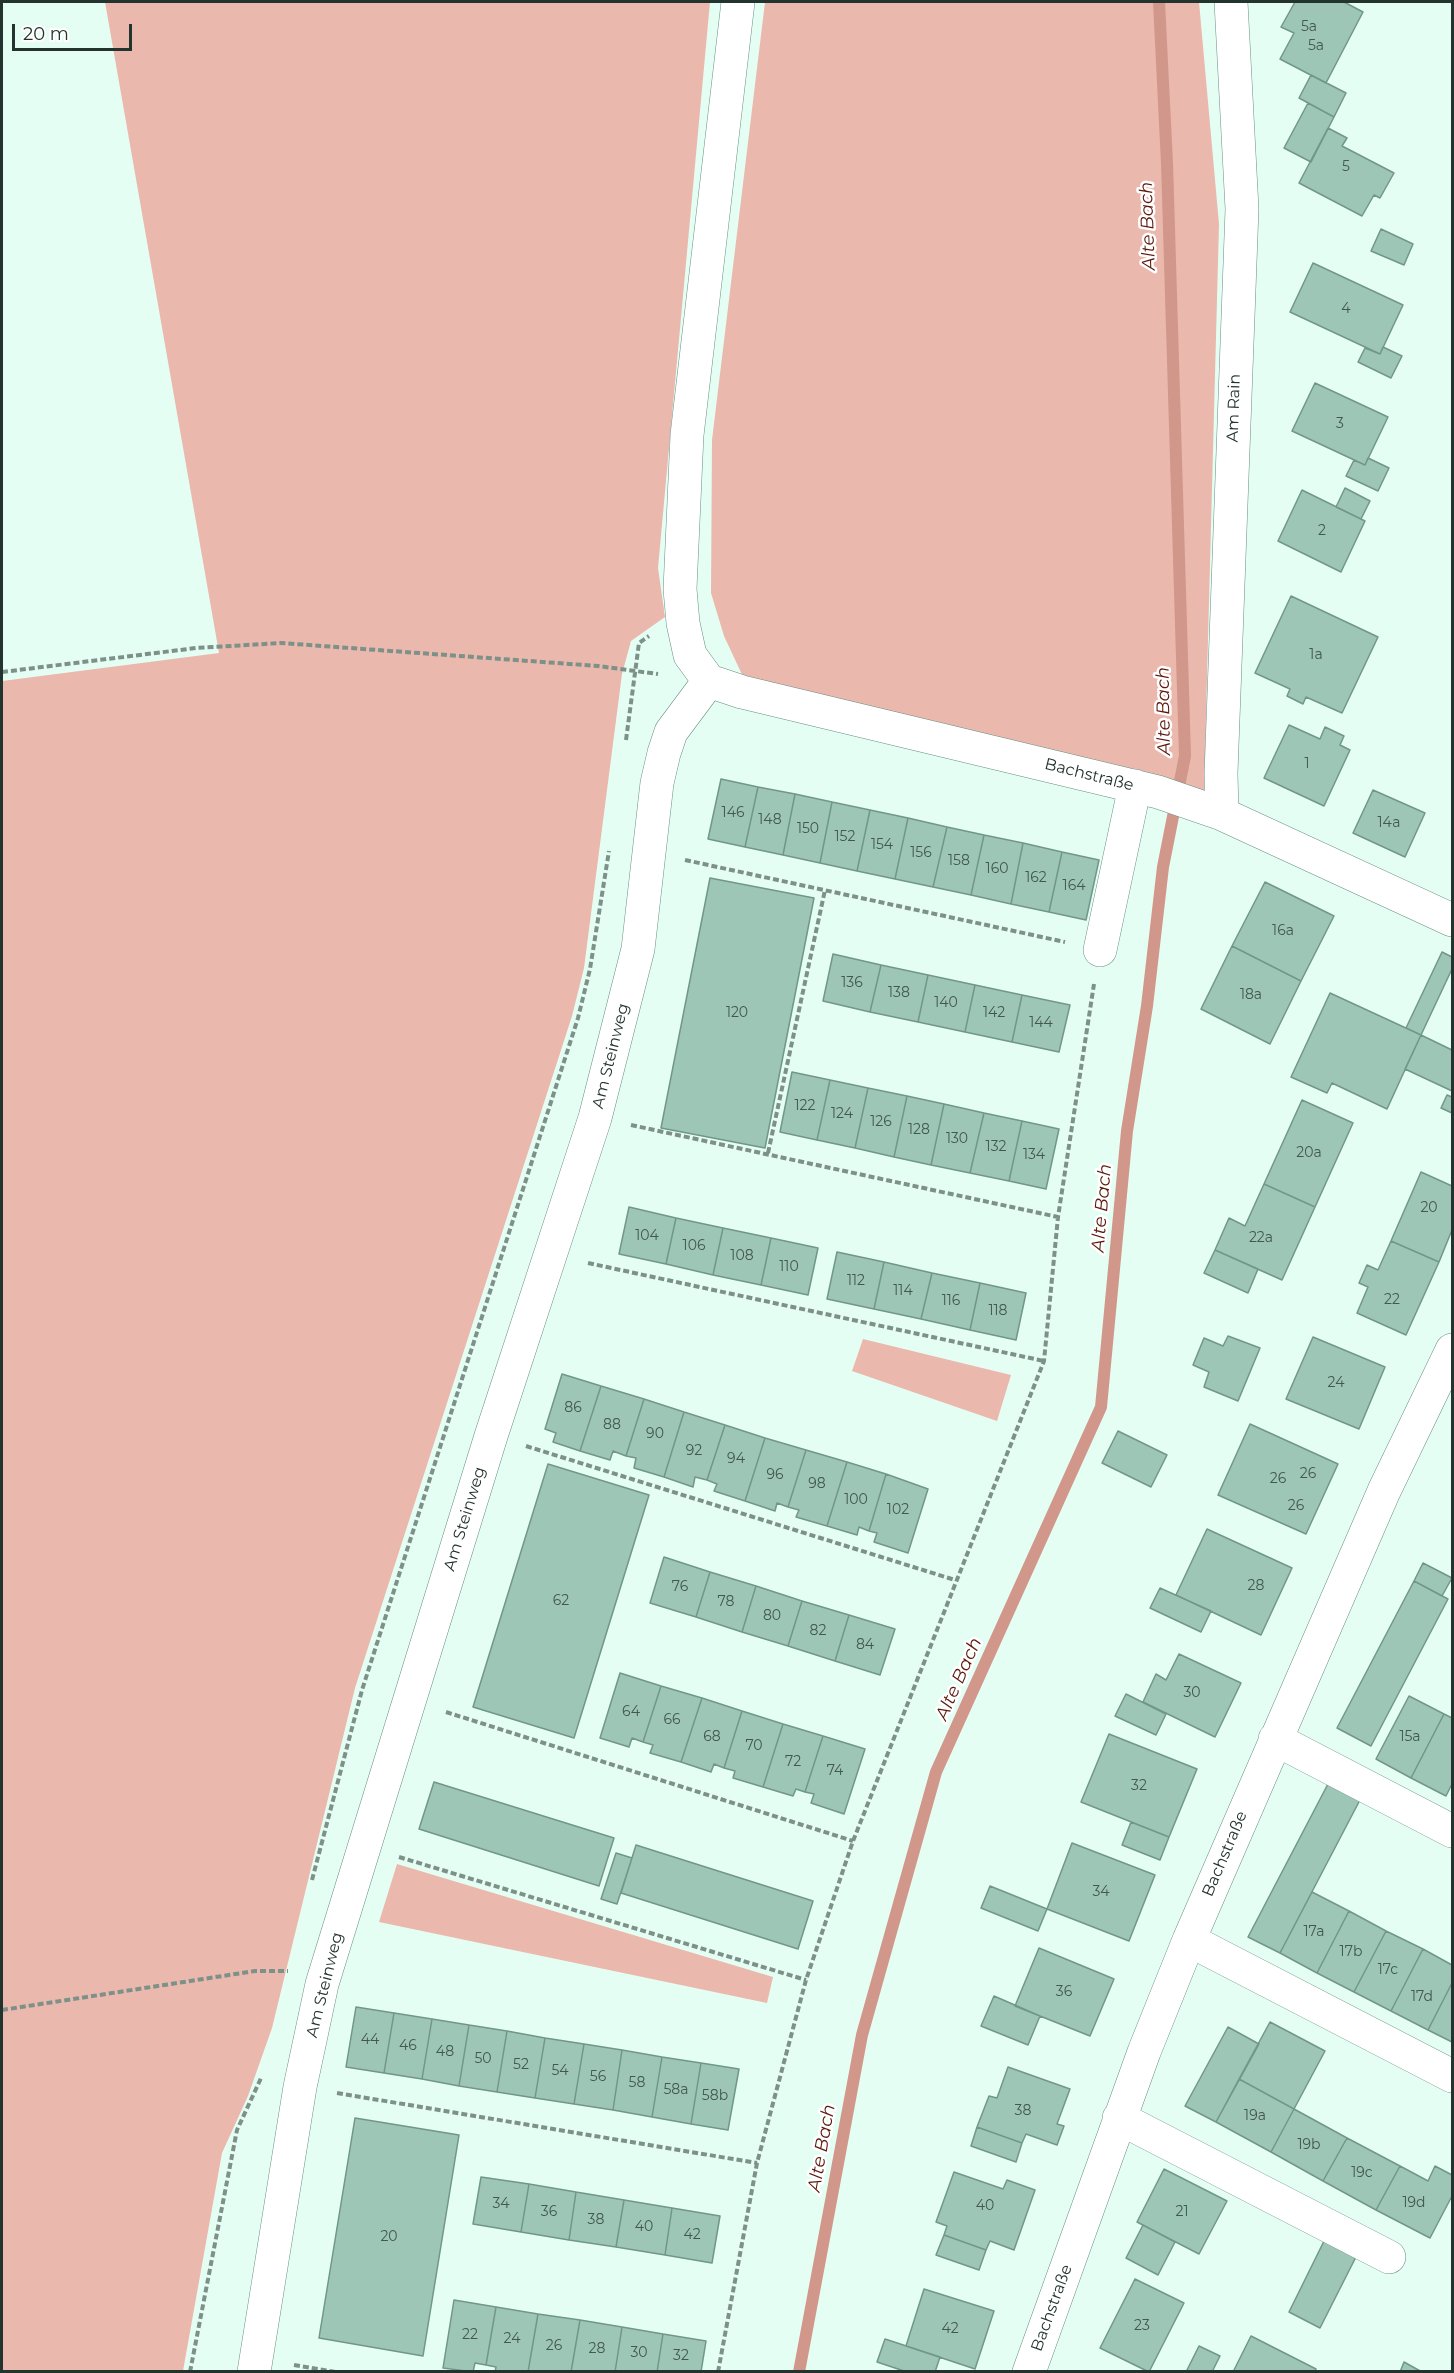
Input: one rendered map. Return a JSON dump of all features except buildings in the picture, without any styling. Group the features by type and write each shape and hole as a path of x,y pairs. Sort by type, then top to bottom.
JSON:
{"street":[{"path":"709,681 690,655 683,623 680,589 687,435 738,2"},
{"name":"Am Rain","path":"1212,811 1222,749 1242,209 1232,2"},
{"name":"Bachstraße","path":"709,681 742,692 1147,789 1212,811 1452,920"},
{"name":"Am Steinweg","path":"254,2372 300,2087 322,1983 491,1436 552,1256 595,1118 638,949 657,783 671,732 709,681"},
{"path":"1100,950 1147,789"},
{"name":"Bachstraße","path":"1033,2370 1119,2118 1189,1940 1384,1491 1452,1350"},
{"path":"1275,1739 1452,1831"},
{"path":"1189,1940 1452,2076"},
{"path":"1119,2118 1389,2257"}],"path":[{"path":"2,672 196,648 281,643 598,666 636,671 625,749"},
{"path":"311,1881 362,1690 578,1018 590,969 610,842"},
{"path":"650,852 1100,950 1058,1217 1044,1361 853,1841 806,1980 757,2163 718,2372"},
{"path":"768,1153 825,890"},
{"path":"595,1118 768,1153 1058,1217"},
{"path":"552,1256 1044,1361"},
{"path":"491,1436 956,1580"},
{"path":"408,1700 853,1841"},
{"path":"364,1846 806,1980"},
{"path":"285,1982 291,1960"},
{"path":"2,2010 255,1971 288,1971 322,1983"},
{"path":"190,2372 237,2130 267,2065"},
{"path":"300,2087 757,2163"}],"shaded area":[{"path":"105,2 710,2 658,568 665,617 631,641 622,674 584,968 572,1016 355,1688 272,2028 248,2096 222,2153 183,2371 2,2372 2,681 219,653"},
{"path":"765,2 1199,2 1219,224 1204,791 745,681 724,636 711,593 712,440"},
{"path":"863,1339 1011,1375 997,1421 852,1371"},
{"path":"397,1864 773,1977 767,2003 379,1922"}],"waterway":[{"name":"Alte Bach","path":"799,2372 862,2035 936,1772 1101,1407 1127,1131 1147,1006 1163,867 1185,756 1167,163 1159,2"}]}
